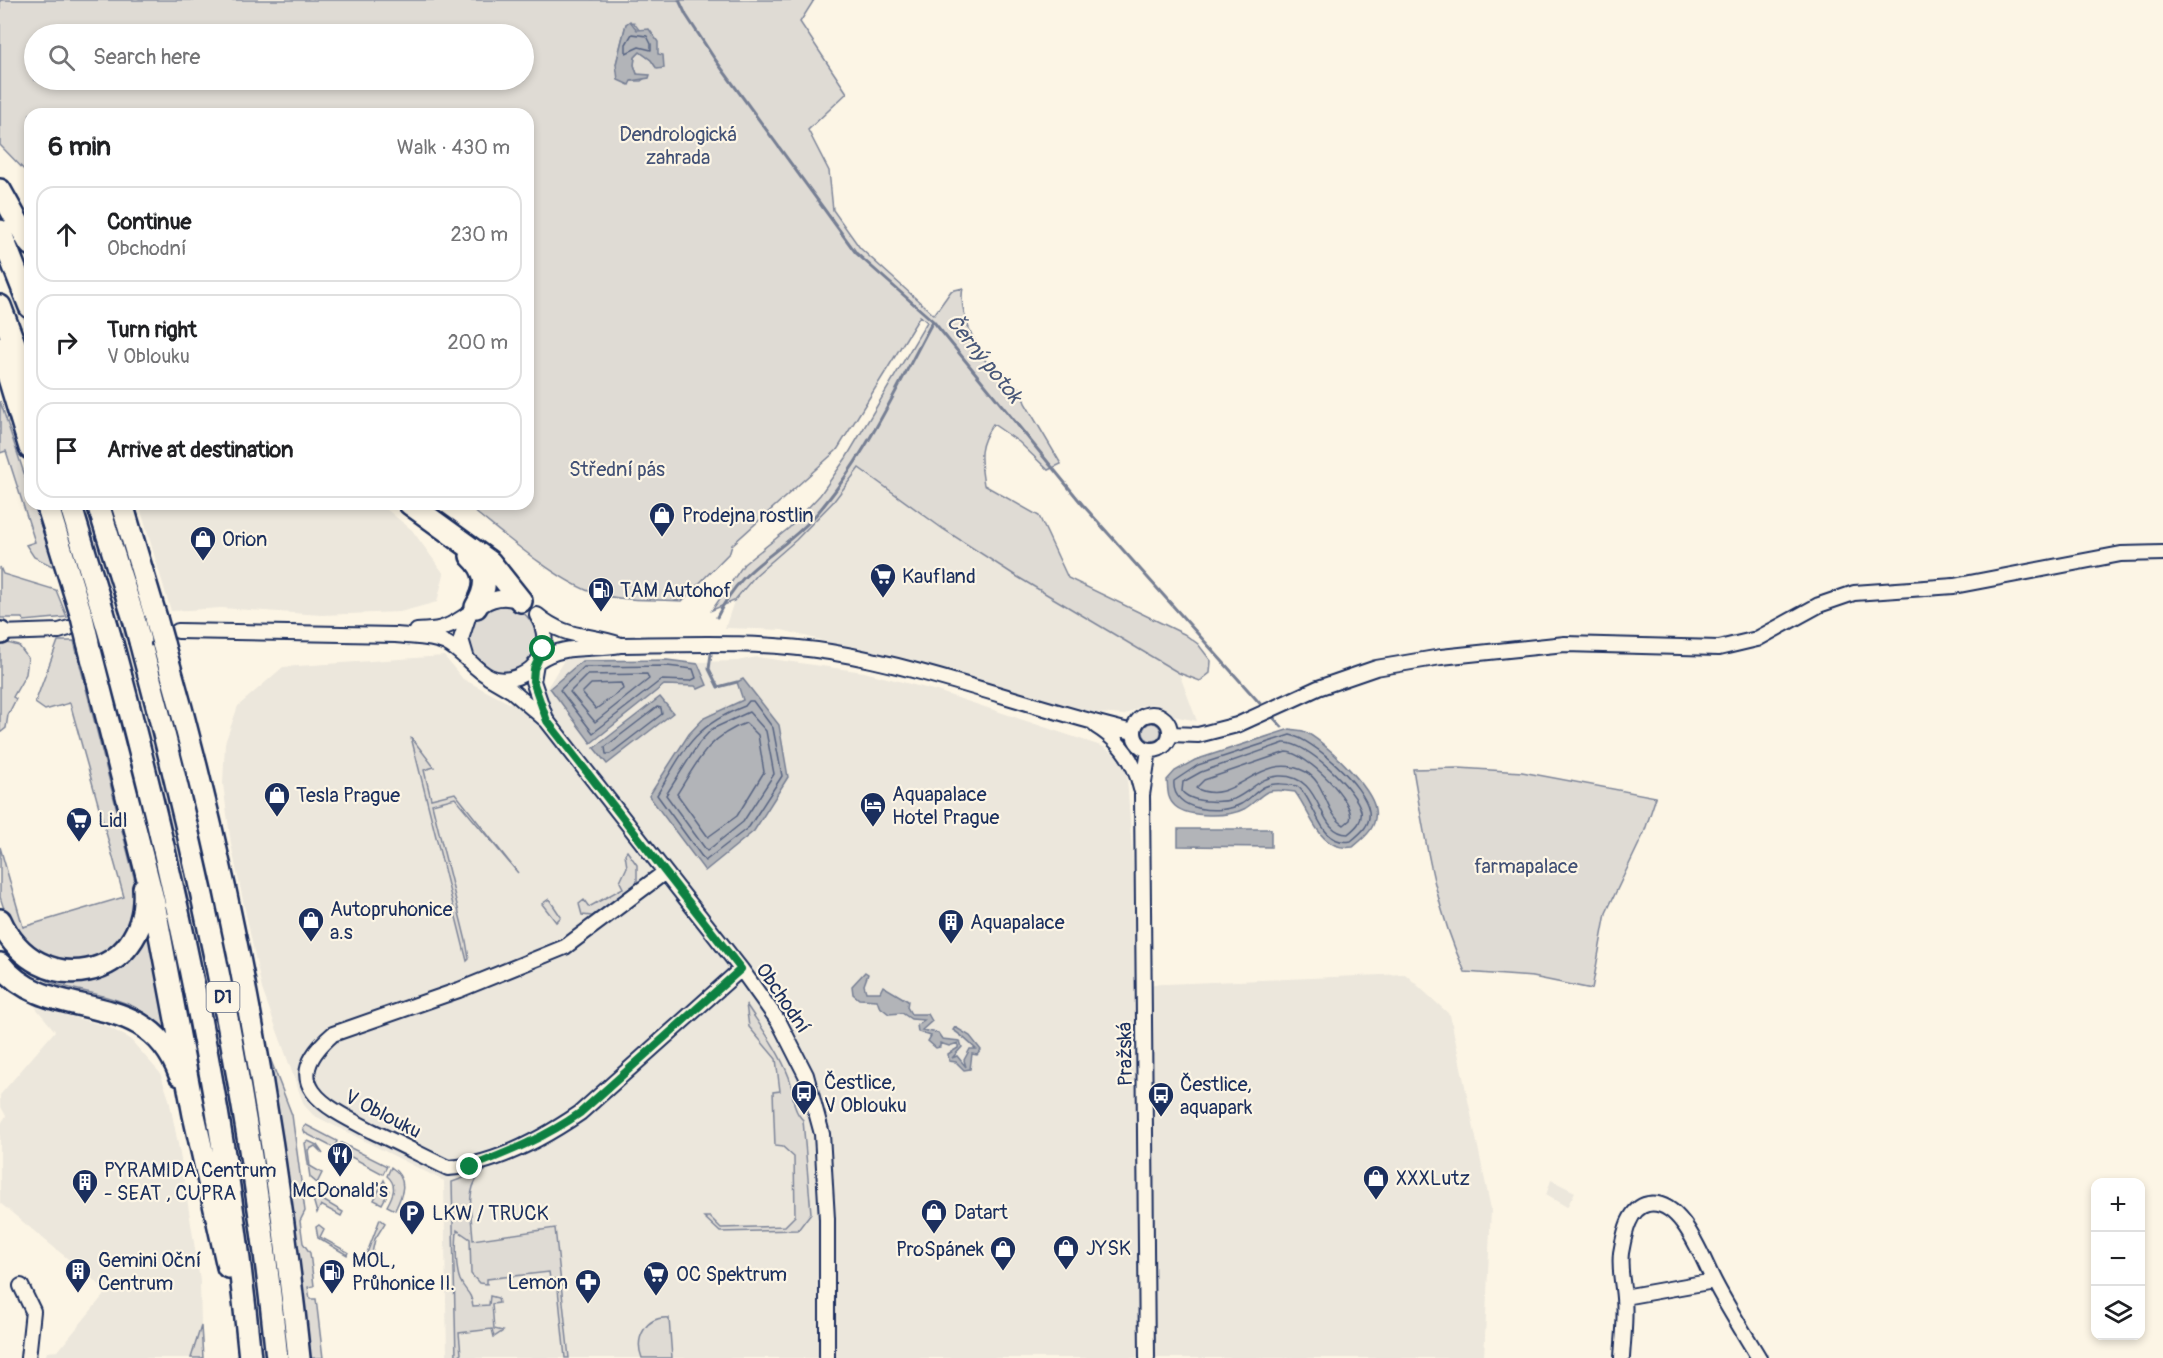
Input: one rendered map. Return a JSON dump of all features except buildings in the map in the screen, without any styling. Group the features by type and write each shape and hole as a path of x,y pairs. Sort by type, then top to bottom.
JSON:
{"highway":[{"path":"0,190 24,234"},
{"path":"0,231 24,292"},
{"path":"0,306 24,370"},
{"path":"0,348 24,428"},
{"path":"49,510 82,618 140,843 154,903 214,1211 249,1353"},
{"name":"D1","path":"72,510 112,643 142,753 195,991 233,1216 249,1353"},
{"name":"D1","path":"100,510 140,641 191,843 222,988 259,1214 276,1358"},
{"path":"124,510 156,618 171,637 192,750 236,944 274,1162 299,1358"},
{"path":"128,510 134,543"},
{"path":"418,510 490,562 521,601"},
{"path":"433,522 483,569 485,586 474,609"},
{"path":"0,920 22,953 46,967 62,972 77,972 106,963 123,951 140,924 144,897 140,843"},
{"path":"0,964 16,980 32,989 121,1014 152,1032 176,1064 194,1115"}],"street":[{"path":"1170,734 1185,736 1204,734 1261,715 1318,688 1376,668 1484,652 1565,644 1719,648 1757,639 1819,605 1854,593 1954,586 2121,554 2163,553"},
{"path":"171,637 396,635 445,627 496,597 521,601 537,615 566,633 605,639 621,645"},
{"path":"469,662 461,639 463,626 474,609"},
{"path":"537,615 544,637 537,662"},
{"path":"396,635 446,643 488,677 513,679 524,674 537,662 563,649 604,649 621,645 763,644 830,652 931,674 1083,720 1133,732"},
{"name":"Obchodní","path":"537,662 533,675 534,689 547,721"},
{"name":"Obchodní","path":"488,677 512,691 547,721 741,969 779,1022 798,1055 806,1075 822,1134 827,1219 827,1358"},
{"path":"1153,713 1166,720 1170,734 1161,748 1149,750 1136,742 1133,732 1137,720 1144,714 1153,713"},
{"path":"1083,720 1105,732 1122,748 1135,769 1142,795"},
{"name":"Pražská","path":"1147,1358 1142,795 1149,750"},
{"name":"V Oblouku","path":"665,872 565,947 459,990 333,1034 318,1047 310,1063 309,1078 314,1093 331,1110 448,1168 470,1167 536,1140 580,1113 741,969"},
{"path":"1622,1358 1624,1297 1620,1273 1621,1253 1631,1216 1644,1205 1655,1203 1672,1210 1701,1251 1714,1281 1759,1358"},
{"path":"1624,1297 1714,1281"},
{"path":"21,1286 33,1311 28,1358"}],"shaded area":[{"path":"858,468 943,529 1016,576 1179,673 1197,721 1173,716 1157,704 1141,706 1125,715 1096,713 782,630 725,628 734,601 756,575 796,540 834,501"},
{"path":"141,510 387,510 412,530 444,574 437,602 400,612 321,615 222,608 171,611"},
{"path":"444,656 463,679 509,703 545,691 566,657 697,662 737,661 757,657 864,672 937,691 1104,747 1126,762 1141,985 1405,974 1450,1015 1491,1209 1484,1358 447,1358 444,1181 313,1115 304,1105 262,989 231,844 223,784 225,743 238,706 283,667"},
{"path":"35,1007 106,1026 129,1038 160,1073 169,1099 180,1154 200,1281 201,1326 191,1358 45,1358 47,1352 58,1351 107,1291 0,1203 0,1125 6,1116 0,1105 0,1095 55,1031"},
{"path":"1551,1180 1575,1192 1567,1207 1546,1195"}],"green space":[{"path":"0,0 814,0 800,22 847,93 808,130 829,171 833,210 860,248 934,315 951,291 963,288 962,298 967,324 979,351 994,373 1002,380 1020,388 1025,403 1061,464 1048,470 1019,442 993,424 982,446 981,467 984,485 1039,516 1068,578 1184,634 1198,644 1211,661 1210,673 1200,681 1179,673 1016,576 943,529 859,468 834,501 796,540 756,575 734,601 712,610 744,564 789,528 820,495 846,458 927,322 920,316 837,450 732,545 730,552 682,601 621,598 586,590 540,563 473,510 534,510 534,108 24,108 24,170 0,145","holes":["633,22 658,54 655,66 640,52 635,57 634,65 637,74 649,78 631,81 616,64 626,24"]},
{"path":"0,401 24,473 24,507 6,451 0,453"},
{"path":"25,510 36,510 54,565 34,557 26,545 35,542"},
{"path":"0,567 3,574 56,590 67,617 24,621 23,618 0,618"},
{"path":"503,606 516,609 526,616 533,626 536,639 533,652 526,662 516,669 503,672 490,669 480,662 473,652 470,639 473,626 480,616 490,609"},
{"path":"0,641 19,646 28,658 26,674 13,697 16,699 8,715 6,728 0,733"},
{"path":"58,641 74,641 136,885 132,918 119,947 77,967 32,953 6,915 0,897 0,847 23,927 124,897 70,703 45,710 35,703"},
{"path":"1148,723 1156,723 1161,728 1159,739 1148,741 1143,736 1143,728"},
{"path":"411,737 434,767 424,770 431,799 455,793 518,873 455,798 432,804 466,941 469,959 467,961"},
{"name":"farmapalace","path":"1459,768 1522,772 1656,797 1644,833 1606,913 1592,989 1533,977 1465,972 1439,898 1413,769"},
{"path":"627,851 637,865 637,883 592,916 582,915 579,904 584,900 589,907 623,888 620,882 627,867 625,854"},
{"path":"549,899 561,917 556,922 542,904"},
{"path":"150,934 170,1028 164,1029 141,1011 125,1003 53,983 27,969 14,958 54,979 71,983 88,981 104,976 119,966"},
{"path":"746,1004 785,1067 791,1083 796,1110 803,1120 811,1213 798,1230 720,1232 704,1217 710,1217 721,1228 785,1226 795,1216 794,1157 783,1147 775,1146 773,1092 780,1091 776,1059 749,1027"},
{"path":"268,1053 292,1115 305,1211 300,1221 303,1243 310,1253 314,1286 308,1287 310,1299 316,1299 323,1358 310,1358"},
{"path":"306,1125 337,1141 334,1148 305,1133 303,1128"},
{"path":"308,1141 317,1145 323,1154 315,1146 308,1150 310,1166 322,1173 317,1183 310,1177 305,1143"},
{"path":"341,1143 387,1166 383,1174 338,1150"},
{"path":"391,1167 400,1177 403,1187 395,1210 387,1206 393,1190 392,1183 387,1176"},
{"path":"486,1170 474,1184 470,1202 473,1240 555,1228 569,1358 565,1358 557,1279 550,1279 549,1272 487,1279 487,1284 479,1283 471,1274 470,1239 457,1230 456,1249 460,1280 471,1297 473,1306 489,1305 490,1296 498,1298 499,1303 492,1304 494,1329 503,1331 494,1337 492,1329 459,1333 461,1354 456,1358 452,1182"},
{"path":"384,1180 389,1191 382,1204 374,1200"},
{"path":"316,1196 343,1212 341,1216 321,1205 317,1213 313,1199"},
{"path":"380,1219 385,1223 375,1239 372,1253 367,1253"},
{"path":"319,1225 324,1229 320,1237 348,1252 347,1255 318,1238 316,1227"},
{"path":"669,1318 672,1358 642,1358 640,1343 644,1330 654,1321"},
{"path":"201,1326 203,1358 191,1358"}],"water":[{"path":"630,21 637,30 649,29 658,42 658,54 663,55 664,68 657,69 651,60 640,52 635,57 634,65 637,74 650,75 649,78 631,81 629,85 618,80 616,64 626,24"},
{"path":"667,660 698,664 707,685 698,689 695,686 664,685 591,743 550,688 582,661"},
{"path":"743,679 779,725 788,777 754,831 705,871 649,796 689,734 704,718 743,700 737,682"},
{"path":"660,697 673,713 607,764 594,748"},
{"path":"1290,729 1303,731 1312,736 1334,754 1356,777 1372,800 1375,809 1373,826 1353,847 1341,847 1324,838 1295,792 1277,790 1267,792 1244,809 1219,815 1190,813 1175,806 1171,800 1167,780 1175,771 1195,760"},
{"path":"1178,829 1271,829 1271,847 1178,846"},
{"path":"865,972 868,974 864,985 866,992 880,992 883,986 908,1001 907,1007 911,1014 928,1014 932,1021 922,1030 938,1033 942,1039 960,1041 962,1047 952,1058 957,1056 966,1067 964,1060 970,1049 976,1049 953,1030 955,1027 970,1036 981,1050 977,1055 972,1054 970,1069 964,1070 956,1062 949,1061 948,1054 958,1048 958,1043 949,1046 940,1043 940,1047 936,1048 928,1041 931,1036 918,1032 917,1025 924,1020 911,1019 902,1013 889,1014 879,1006 877,1000 859,999 853,994 852,986"}],"waterway":[{"name":"Černý potok","path":"679,0 714,58 856,253 933,321 1082,504 1264,708"},
{"path":"717,617 726,600 746,576 805,526 835,491 875,429 933,321"},
{"path":"711,654 709,669 718,687 737,682"},
{"name":"Černý potok","path":"1271,715 1282,727"}],"tunnel":[{"path":"102,629 167,630"}],"place":[{"name":"Prodejna rostlin","path":"662,538"},
{"name":"Orion","path":"203,562"},
{"name":"Kaufland","path":"883,599"},
{"name":"TAM Autohof","path":"601,613"},
{"name":"Tesla Prague","path":"277,818"},
{"name":"Aquapalace Hotel Prague","path":"873,828"},
{"name":"Lidl","path":"79,843"},
{"name":"Autopruhonice a.s","path":"311,943"},
{"name":"Aquapalace","path":"951,945"},
{"name":"Čestlice, V Oblouku","path":"804,1116"},
{"name":"Čestlice, aquapark","path":"1161,1118"},
{"name":"McDonald's","path":"340,1178"},
{"name":"XXXLutz","path":"1376,1201"},
{"name":"PYRAMIDA Centrum - SEAT , CUPRA","path":"85,1205"},
{"name":"Datart","path":"934,1235"},
{"name":"LKW / TRUCK","path":"412,1236"},
{"name":"JYSK","path":"1066,1271"},
{"name":"ProSpánek","path":"1003,1272"},
{"name":"Gemini Oční Centrum","path":"78,1294"},
{"name":"MOL, Průhonice II.","path":"332,1295"},
{"name":"OC Spektrum","path":"656,1297"},
{"name":"Lemon","path":"588,1305"}],"route":[{"path":"470,1167 526,1145 556,1130 580,1113 741,969 547,721 533,681 534,669 543,649"}],"park label":[{"name":"Dendrologická zahrada","path":"678,146"},
{"name":"Střední pás","path":"617,469"}]}
